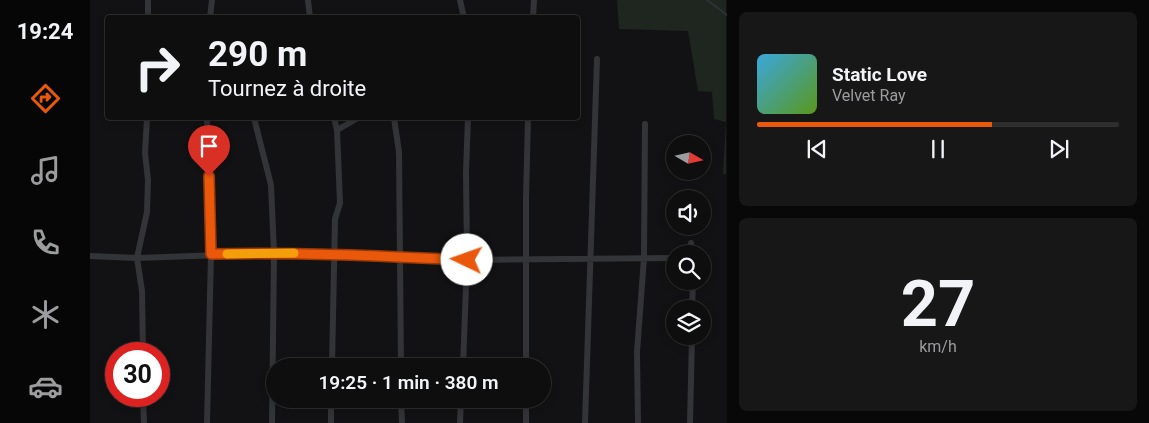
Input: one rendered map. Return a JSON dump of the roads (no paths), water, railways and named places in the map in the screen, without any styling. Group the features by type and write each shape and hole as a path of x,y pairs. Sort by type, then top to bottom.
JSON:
{"street":[{"path":"148,0 148,15"},
{"path":"210,15 212,0"},
{"path":"308,0 310,15"},
{"path":"460,0 463,15"},
{"path":"534,0 534,15"},
{"path":"585,423 597,59"},
{"path":"143,342 142,291 137,258 147,212 148,180 145,153 147,120"},
{"path":"207,120 211,254 207,423"},
{"path":"255,120 271,185 274,253 272,423"},
{"path":"332,358 335,220 340,203 337,130 334,120"},
{"path":"337,130 354,120"},
{"path":"394,120 399,152 401,358"},
{"path":"463,358 467,260 466,172 468,120"},
{"path":"526,358 528,120"},
{"path":"638,423 637,352 644,258 645,124"},
{"path":"90,256 137,258 274,253 467,260 666,258"},
{"path":"690,423 692,345"},
{"path":"143,407 144,423"},
{"path":"331,423 332,408"},
{"path":"402,408 402,423"},
{"path":"460,423 461,408"},
{"path":"526,408 526,423"}],"waterway":[{"path":"707,0 727,15"}]}
